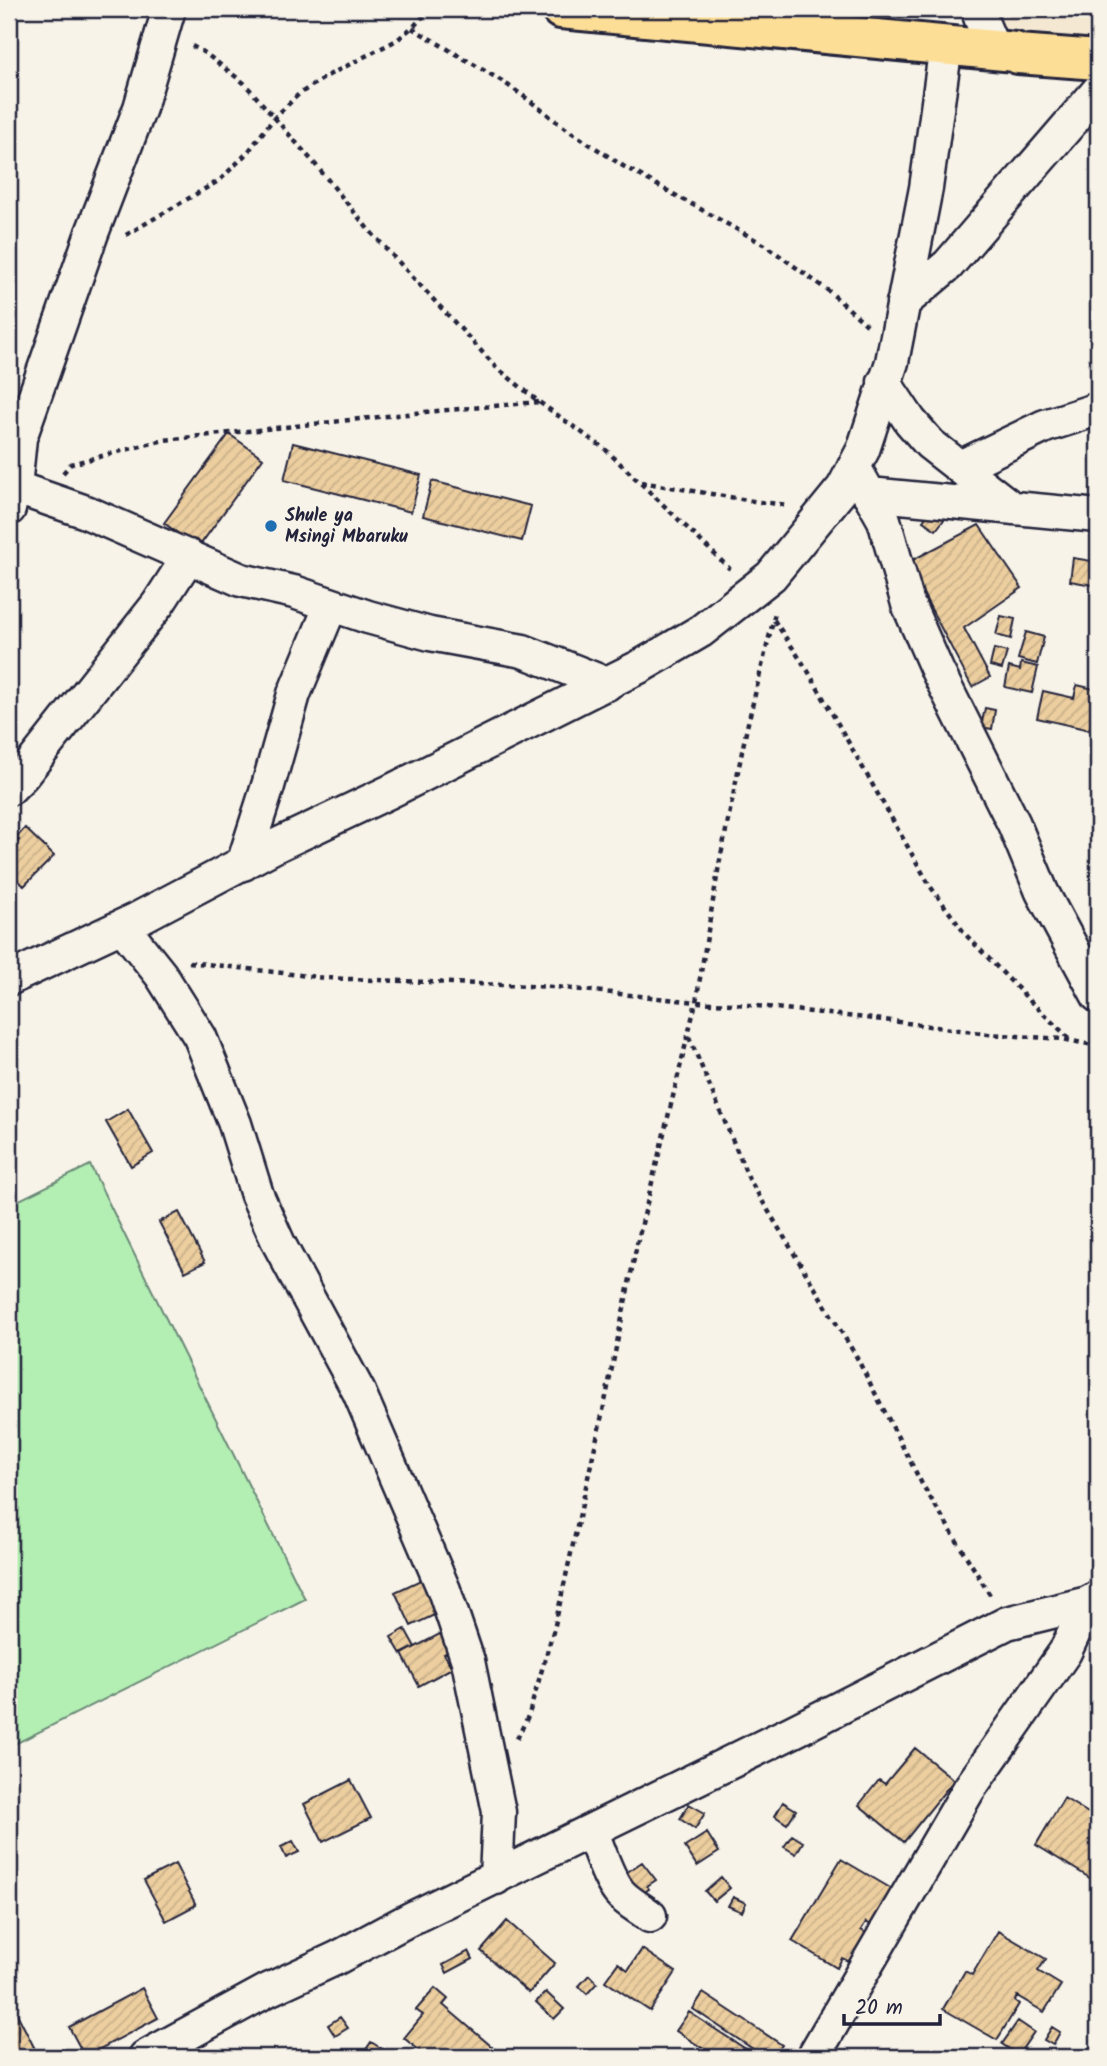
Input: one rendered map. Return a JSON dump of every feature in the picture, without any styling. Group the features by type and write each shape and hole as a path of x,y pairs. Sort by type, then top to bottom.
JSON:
{"main road":[{"path":"561,9 1098,60"}],"street":[{"path":"979,9 994,50"},
{"path":"166,19 140,108 86,250 20,438 21,497 86,512 241,580 294,592 430,634 523,651 607,684"},
{"path":"946,45 926,188 894,351 863,450 862,480 884,520 908,604 937,670 1014,824 1042,892 1098,996"},
{"path":"903,303 948,265 1098,91"},
{"path":"884,382 909,421 930,444 1012,508"},
{"path":"960,467 1045,426 1098,409"},
{"path":"9,979 122,926 243,863 607,684 701,631 771,576 843,488 862,480 1012,508 1098,516"},
{"path":"9,789 158,604 189,556"},
{"path":"243,863 294,694 331,605"},
{"path":"122,926 161,975 200,1037 235,1124 257,1195 279,1244 359,1392 444,1590 468,1661 499,1812 496,1878"},
{"path":"145,2057 268,1990 1007,1623 1093,1600"},
{"path":"813,2057 969,1789 1065,1653 1093,1600"},
{"path":"591,1830 618,1890 650,1916"}],"path":[{"path":"86,250 123,236 220,180 248,152 274,118 299,94 327,76 397,40 430,9"},
{"path":"166,19 244,83 316,164 368,229 496,367 539,402 605,449 729,568 747,593"},
{"path":"412,28 502,81 565,128 623,166 765,245 830,292 894,351"},
{"path":"21,497 71,464 164,440 539,402"},
{"path":"640,482 759,502 827,508"},
{"path":"494,1787 529,1714 555,1625 637,1244 689,1036 741,752 776,608"},
{"path":"774,620 808,671 930,886 966,935 1072,1041"},
{"path":"146,957 325,978 555,987 749,1005 1098,1046"},
{"path":"689,1036 749,1179 856,1356 922,1484 1007,1623"}],"shaded area":[{"path":"996,9 1098,9 1098,54 990,46"}],"green space":[{"path":"90,1165 305,1599 9,1747 9,1205"}],"building":[{"path":"229,434 263,458 198,548 164,523"},
{"path":"293,443 421,475 411,512 284,480"},
{"path":"432,481 531,506 522,541 423,516"},
{"path":"934,507 946,517 936,530 923,521"},
{"path":"979,525 1022,588 964,628 990,677 972,687 907,563"},
{"path":"1073,558 1098,562 1098,586 1070,581"},
{"path":"1001,616 1015,619 1011,639 996,635"},
{"path":"1026,632 1044,637 1037,664 1018,659"},
{"path":"994,649 1007,652 1002,669 990,666"},
{"path":"1021,663 1038,667 1032,693 1005,687 1009,667 1020,670"},
{"path":"1077,685 1098,690 1090,730 1037,718 1043,691 1074,698"},
{"path":"985,708 995,710 992,729 981,727"},
{"path":"25,828 54,856 24,886 9,871 9,851"},
{"path":"128,1109 153,1153 131,1166 106,1122"},
{"path":"179,1212 205,1262 185,1272 159,1222"},
{"path":"427,1577 443,1611 411,1626 395,1592"},
{"path":"451,1628 461,1646 444,1654 452,1668 419,1686 402,1654"},
{"path":"405,1629 415,1647 401,1654 391,1637"},
{"path":"915,1748 954,1780 904,1842 859,1805 879,1780 885,1784"},
{"path":"351,1780 371,1818 323,1842 304,1804"},
{"path":"1064,1798 1098,1819 1098,1883 1036,1845"},
{"path":"783,1802 796,1810 787,1824 775,1816"},
{"path":"689,1804 705,1813 695,1829 680,1819"},
{"path":"707,1833 719,1852 697,1866 685,1847"},
{"path":"792,1835 803,1842 796,1854 784,1847"},
{"path":"293,1841 299,1852 286,1858 281,1847"},
{"path":"841,1859 892,1889 871,1925 866,1922 861,1930 871,1936 854,1964 842,1958 837,1968 792,1941"},
{"path":"642,1862 656,1880 639,1896 623,1875"},
{"path":"175,1864 196,1905 166,1921 144,1880"},
{"path":"721,1877 730,1888 714,1901 705,1891"},
{"path":"733,1897 746,1903 742,1912 728,1906"},
{"path":"507,1921 555,1963 529,1993 481,1951"},
{"path":"998,1931 1046,1959 1038,1971 1061,1985 1044,2012 1017,1996 1015,2001 1019,2004 997,2040 943,2009 965,1971 972,1975"},
{"path":"642,1949 676,1972 650,2011 605,1981 618,1963 628,1970"},
{"path":"469,1951 473,1959 447,1973 443,1965"},
{"path":"589,1975 597,1983 587,1994 579,1986"},
{"path":"142,1988 158,2018 85,2057 69,2027"},
{"path":"435,1988 448,1999 443,2005 504,2057 427,2057 404,2038 423,2015 416,2010"},
{"path":"546,1992 564,2009 554,2019 536,2002"},
{"path":"703,1993 782,2045 774,2057 765,2057 693,2009"},
{"path":"9,1998 39,2057 9,2057"},
{"path":"689,2012 758,2057 716,2057 676,2031"},
{"path":"340,2017 348,2028 335,2036 328,2025"},
{"path":"1018,2021 1034,2032 1018,2055 1002,2044"},
{"path":"1052,2027 1060,2032 1053,2045 1044,2040"},
{"path":"371,2042 395,2057 361,2057"}],"place":[{"name":"Shule ya Msingi Mbaruku","path":"271,526"}]}
